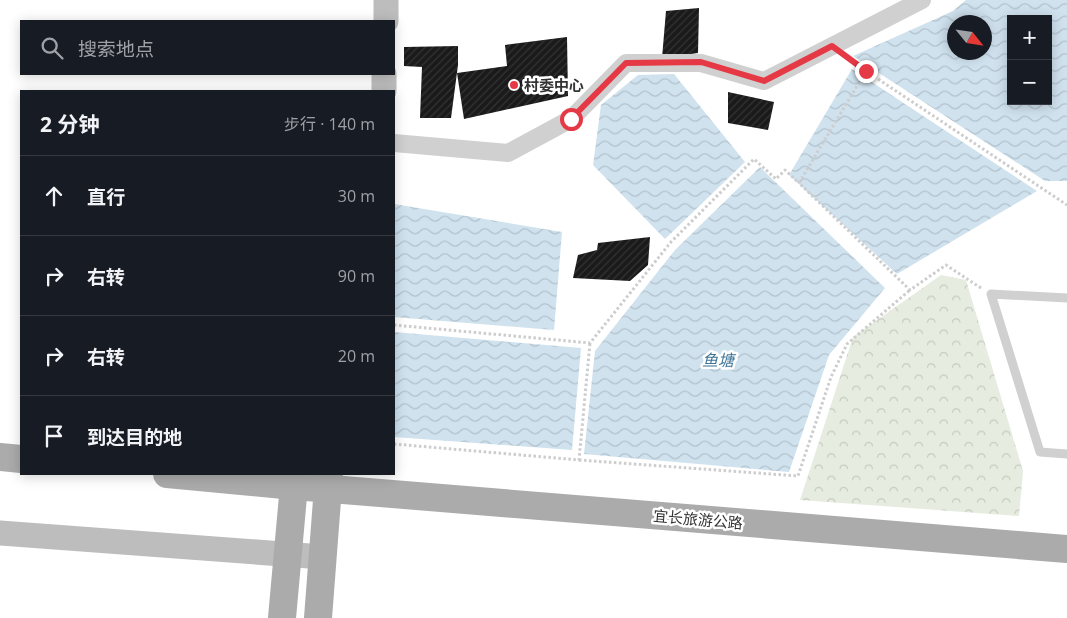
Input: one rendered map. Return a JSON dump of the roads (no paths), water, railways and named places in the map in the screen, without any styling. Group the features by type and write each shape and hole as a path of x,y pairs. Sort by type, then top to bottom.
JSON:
{"main road":[{"path":"0,439 20,441"},
{"path":"0,457 20,459"},
{"name":"宜长旅游公路","path":"188,475 329,482 1067,549"},
{"name":"宜长旅游公路","path":"380,475 1067,530"},
{"path":"282,618 295,480"},
{"path":"318,618 329,482"}],"street":[{"path":"386,0 386,20"},
{"path":"395,143 508,153 571,119 626,63 701,62 764,81 922,0"},
{"path":"384,75 384,90"},
{"path":"0,533 323,557"}],"lane":[{"path":"1067,298 991,294 1040,452 1067,454"}],"water":[{"path":"966,0 1067,0 1067,181 1045,181 853,56 953,11"},
{"path":"852,69 1037,191 897,274 789,175"},
{"path":"674,74 745,162 665,239 593,165 601,105 638,75"},
{"name":"鱼塘","path":"760,167 885,288 829,355 789,472 584,454 595,351 675,250"},
{"path":"395,204 562,232 554,330 395,317"},
{"path":"395,332 581,348 572,450 395,437"}],"place":[{"name":"村委中心","path":"514,85"}]}
